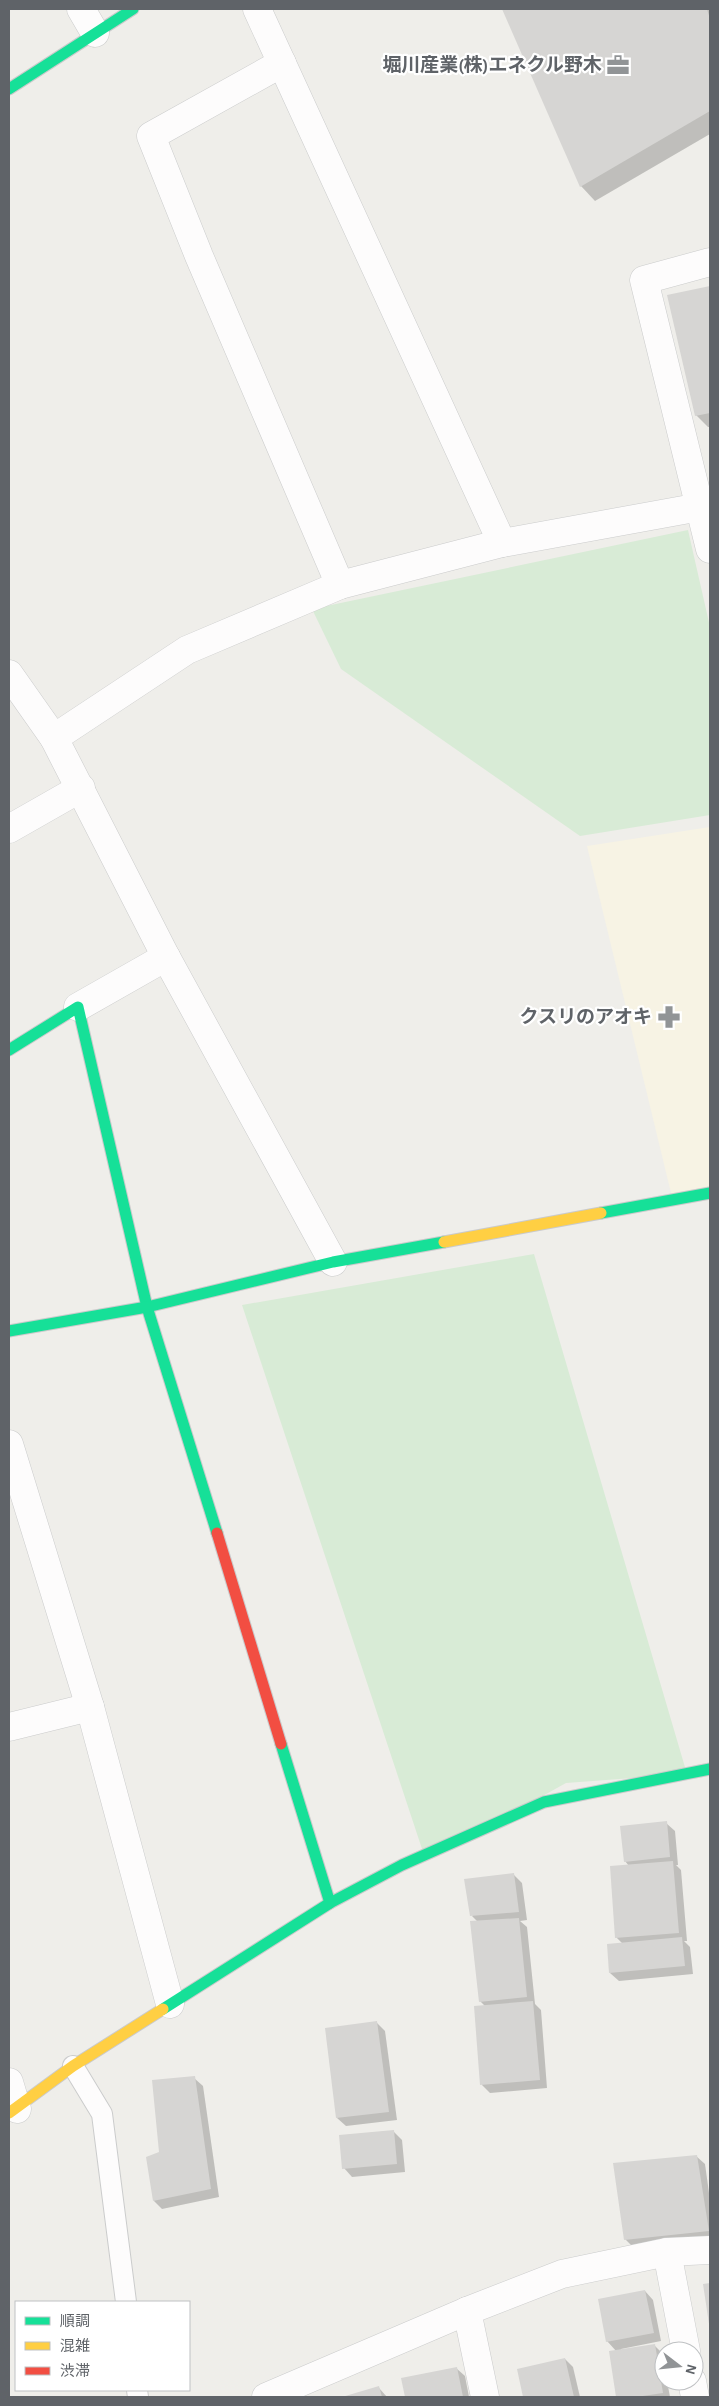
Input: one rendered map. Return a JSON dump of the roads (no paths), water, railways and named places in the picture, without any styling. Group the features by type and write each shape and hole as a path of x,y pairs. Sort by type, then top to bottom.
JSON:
{"street":[{"path":"81,9 95,33"},
{"path":"9,89 133,9"},
{"path":"258,9 502,543"},
{"path":"282,63 151,136 199,256 340,585"},
{"path":"710,262 644,280 710,549"},
{"path":"54,738 187,650 340,585 502,543 700,507"},
{"path":"9,674 54,738 166,957 333,1262"},
{"path":"9,828 81,788"},
{"path":"9,1050 78,1007 166,957"},
{"path":"78,1007 147,1307 330,1902"},
{"path":"9,1331 147,1307 333,1262 710,1193"},
{"path":"9,1444 90,1707 170,2004"},
{"path":"9,1727 90,1707"},
{"path":"9,2082 13,2111 73,2066 330,1902 402,1865 544,1802 710,1769"},
{"path":"278,2395 468,2311 562,2274 667,2252 710,2250"},
{"path":"667,2252 684,2341"},
{"path":"468,2311 485,2397"}],"lane":[{"path":"73,2066 102,2114 126,2301"}],"place":[{"name":"堀川産業(株)エネクル野木","path":"618,65"},
{"name":"クスリのアオキ","path":"669,1017"}]}
